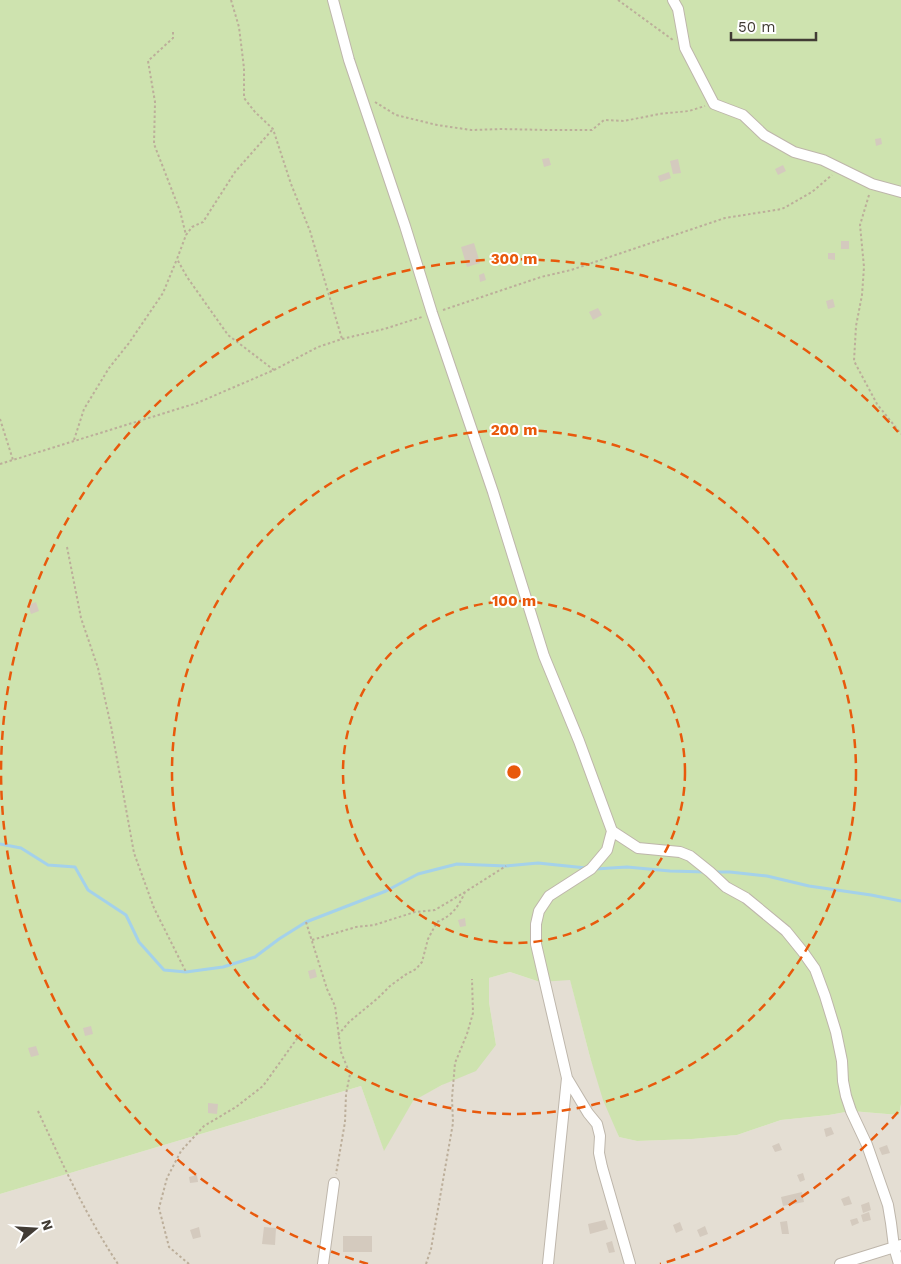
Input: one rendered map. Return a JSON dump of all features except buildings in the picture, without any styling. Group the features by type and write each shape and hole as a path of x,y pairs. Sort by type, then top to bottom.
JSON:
{"street":[{"path":"333,0 349,60 493,492 544,656 579,741 612,831 607,850 591,869 549,896 538,911 536,944 567,1078 600,1131 602,1167 630,1264"},
{"path":"673,0 678,9 685,48 714,104 743,115 764,135 794,152 822,160 872,184 901,192"},
{"path":"612,831 638,848 680,852 690,856 726,887 746,898 786,931 814,968 836,1032 846,1096 867,1144 888,1205 899,1264"},
{"path":"548,1264 567,1078"},
{"path":"323,1264 334,1183"},
{"path":"840,1264 897,1246"}],"path":[{"path":"231,0 239,27 244,68 244,98 255,112 273,129 291,184 310,230 342,339"},
{"path":"618,0 685,48"},
{"path":"174,32 173,38 148,62 155,102 154,144 180,211 186,235"},
{"path":"361,95 396,115 437,125 471,130 592,130 604,120 624,121 659,114 688,111 714,104"},
{"path":"73,441 84,409 109,368 129,343 163,293 186,235 192,227 203,222 236,172 273,129"},
{"path":"0,464 197,403 274,370 318,347 342,339 384,329 541,277 571,270 725,218 782,209 812,192 841,169"},
{"path":"872,184 860,225 864,267 862,295 856,326 854,361 877,404 901,434"},
{"path":"177,259 186,277 228,335 274,370"},
{"path":"0,419 13,460"},
{"path":"67,547 81,618 98,668 111,726 134,854 154,908 186,972"},
{"path":"312,941 415,912 435,910 506,866"},
{"path":"338,1035 349,1022 390,986 416,969 422,962 428,939 437,922 447,918 466,892"},
{"path":"306,922 327,989 335,1006 341,1052 350,1074 346,1094 345,1122 334,1183"},
{"path":"426,1264 431,1249 453,1123 452,1098 455,1063 473,1014 472,979"},
{"path":"189,1264 170,1247 160,1208 167,1178 181,1151 204,1126 236,1107 263,1086 301,1033"},
{"path":"38,1111 58,1155 102,1240 118,1264"}],"shaded area":[{"path":"510,972 540,982 570,979 590,1057 619,1137 637,1141 737,1135 781,1120 851,1111 899,1115 901,1104 901,1264 0,1264 0,1194 361,1086 384,1150 413,1100 442,1085 496,1045 489,1002 489,978"}],"green space":[{"path":"0,0 901,0 901,1104 899,1115 851,1111 781,1120 737,1135 637,1141 619,1137 603,1100 570,980 540,982 510,972 489,978 489,1002 496,1045 476,1071 442,1085 413,1101 384,1151 361,1086 0,1194"}],"waterway":[{"path":"0,844 21,848 48,865 75,867 88,890 126,915 139,942 164,970 186,972 223,967 255,957 306,922 386,891 418,874 457,864 506,866 538,863 586,868"},
{"path":"595,869 627,867 706,872"},
{"path":"714,872 767,876 809,886 901,901"}]}
